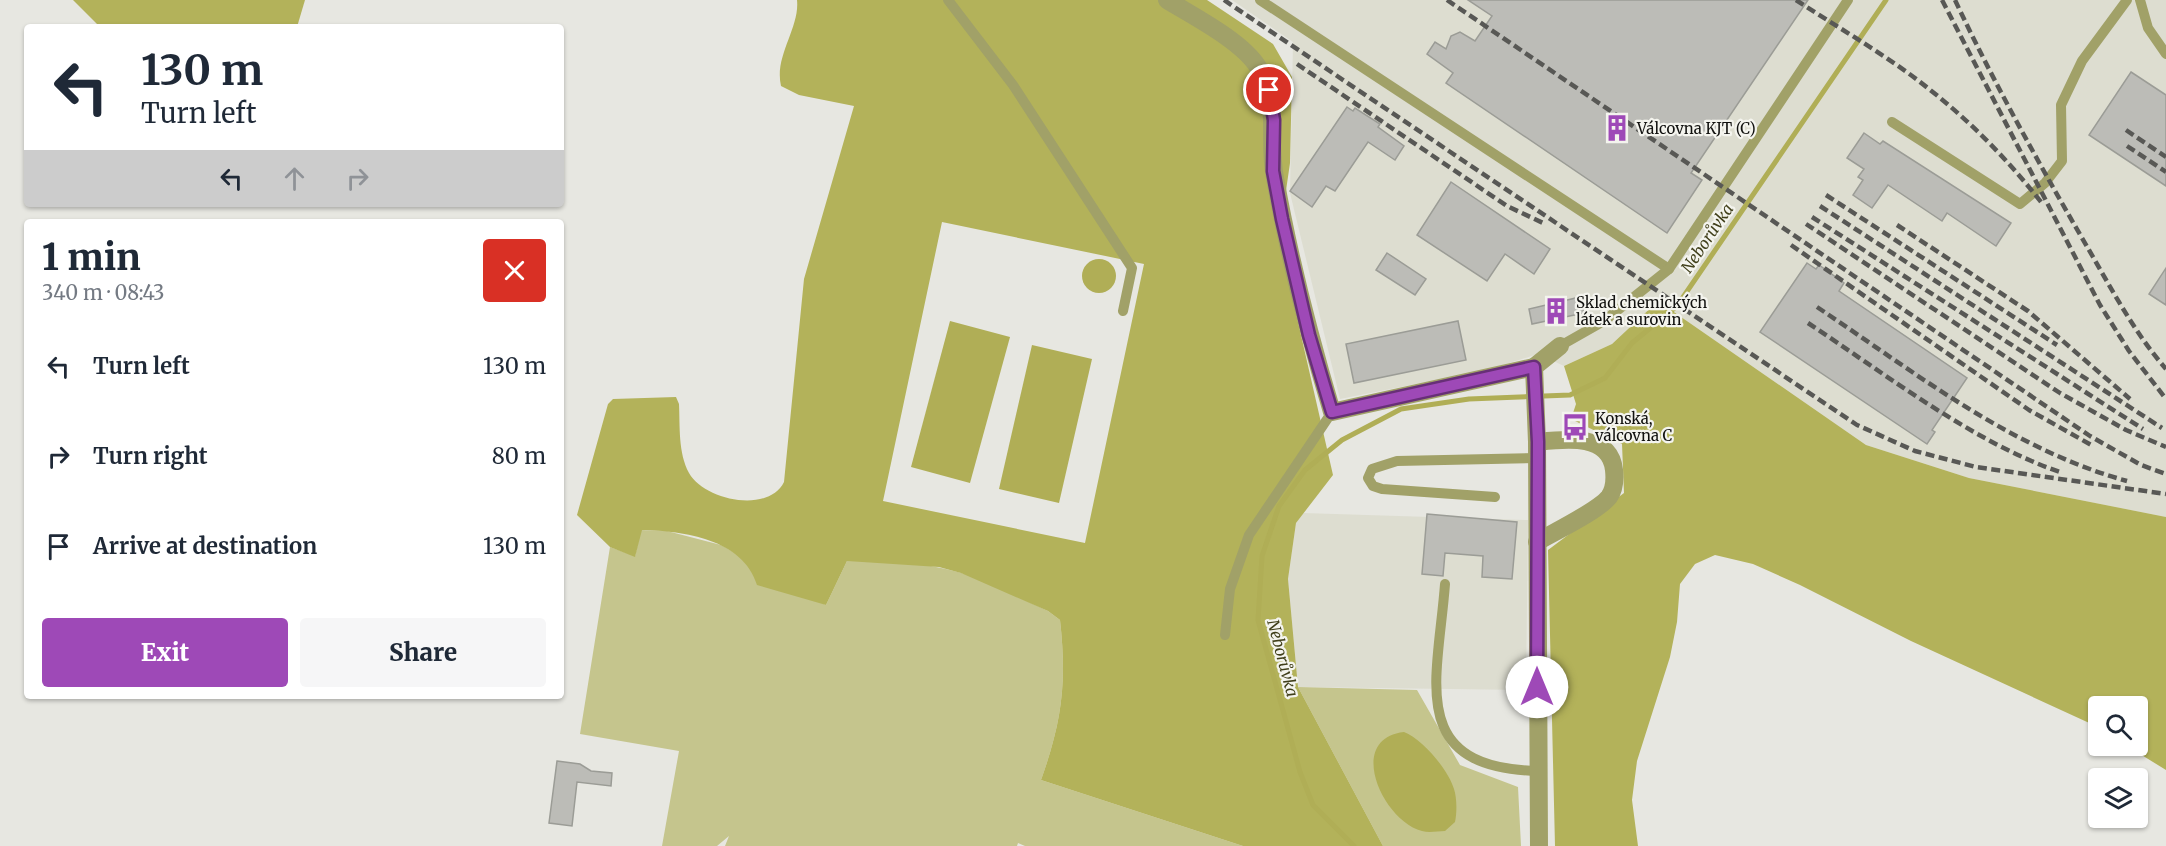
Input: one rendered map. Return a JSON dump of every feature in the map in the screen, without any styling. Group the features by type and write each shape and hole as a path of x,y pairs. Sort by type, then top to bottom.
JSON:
{"street":[{"path":"1167,0 1237,46 1258,65 1269,90 1274,120 1273,171 1282,219 1309,335 1332,412 1535,372 1560,346"},
{"path":"1535,372 1539,846"},
{"path":"1537,450 1575,438 1600,445 1613,460 1616,479 1609,497 1537,542"}],"lane":[{"path":"948,0 1013,85 1132,268 1124,311"},
{"path":"1260,0 1669,269"},
{"path":"1560,346 1604,321 1669,269 1848,0"},
{"path":"1892,122 2020,204 2045,183 2062,161 2061,105 2082,61 2127,0"},
{"path":"2140,0 2148,28 2166,54"},
{"path":"1225,635 1230,589 1249,536 1332,412"},
{"path":"1495,497 1382,489 1373,486 1368,478 1372,470 1397,461 1537,450"},
{"path":"1445,584 1437,694 1439,721 1456,748 1478,761 1502,769 1538,771"}],"shaded area":[{"path":"73,0 305,0 298,24 97,24"},
{"path":"797,0 1207,0 1273,44 1292,77 1290,163 1279,239 1333,475 1296,523 1288,579 1298,687 1383,846 1243,846 1041,780 1054,739 1061,702 1063,663 1060,620 1048,611 961,573 939,567 847,561 826,605 757,585 750,569 739,557 710,541 676,533 642,530 635,557 610,547 577,515 608,404 613,399 676,397 679,404 680,439 685,465 697,482 708,490 736,500 751,500 765,498 776,492 784,482 804,279 854,106 799,95 781,86 781,64 797,11","holes":["942,222 1144,264 1085,543 883,501"]},
{"path":"1232,0 2166,0 2166,517 1969,478 1866,445 1658,301 1612,344 1564,366 1538,354 1487,370 1340,399 1290,193 1293,42"},
{"path":"1099,259 1111,264 1116,276 1111,288 1099,293 1087,288 1082,276 1087,264"},
{"path":"1658,301 1866,445 1969,478 2166,517 2166,770 2143,756 2148,756 2148,696 2088,696 2088,722 1911,641 1800,585 1753,564 1715,555 1695,564 1680,584 1677,622 1670,657 1637,761 1632,800 1638,846 1555,846 1548,550 1624,493 1622,444 1571,419 1576,404 1564,366 1612,344"},
{"path":"950,321 1010,337 970,483 911,467"},
{"path":"1032,345 1092,359 1059,503 999,489"},
{"path":"1303,513 1528,520 1526,690 1298,687 1288,579 1296,523"},
{"path":"1404,732 1426,748 1451,781 1456,797 1456,818 1455,822 1445,831 1425,832 1408,824 1394,812 1376,780 1373,764 1376,749 1386,738"}],"green space":[{"path":"641,530 667,531 721,545 737,554 752,569 826,605 847,561 875,561 917,564 970,575 1048,611 1060,620 1063,683 1054,739 1041,780 1243,846 1025,846 1018,843 1017,846 725,846 729,836 717,846 662,846 679,751 580,734 610,547 635,556"},
{"path":"1298,687 1417,690 1460,765 1518,787 1521,846 1383,846"}],"building":[{"name":"Válcovna KJT (C)","path":"1468,0 1808,0 1691,173 1702,180 1667,233 1446,83 1453,73 1427,54 1435,42 1446,49 1451,36 1460,32 1475,41 1492,16"},
{"path":"2131,72 2166,95 2166,186 2089,135"},
{"path":"1347,107 1353,111 1355,108 1380,124 1378,127 1404,146 1395,160 1368,142 1335,191 1326,186 1312,207 1290,191"},
{"path":"1864,133 1880,144 1883,141 2011,223 1996,246 1947,213 1942,221 1888,185 1872,208 1853,195 1863,180 1858,177 1864,169 1847,158"},
{"path":"1451,182 1550,249 1534,274 1505,254 1487,281 1417,235"},
{"path":"1387,253 1426,279 1415,295 1376,270"},
{"path":"1807,263 1816,269 1819,265 1844,283 1839,291 1967,378 1932,430 1935,432 1927,444 1760,332"},
{"path":"2166,268 2166,305 2149,294"},
{"name":"Sklad chemických látek a surovin","path":"1580,297 1584,313 1532,324 1529,309"},
{"path":"1458,321 1466,360 1354,383 1346,344"},
{"path":"1427,514 1517,522 1512,579 1482,577 1483,556 1445,553 1443,576 1422,574"},
{"path":"557,761 580,764 591,771 612,773 611,786 577,782 572,826 549,823"}],"waterway":[{"name":"Neborůvka","path":"1354,846 1313,805 1300,772 1258,620 1262,556 1279,506 1305,470 1342,440 1401,409 1469,399 1570,395 1605,378 1632,343 1677,306 1886,0"}],"railway":[{"path":"1224,0 1857,425 1915,451 1976,467 2166,494"},
{"path":"1447,0 2090,436 2141,465 2166,474"},
{"path":"1796,0 1897,65 1945,102 1988,142 2041,202"},
{"path":"1942,0 2100,305 2129,351 2166,399"},
{"path":"1955,0 2000,90 2065,209 2131,322 2166,369"},
{"path":"1297,64 1507,206 1543,223"},
{"path":"2126,130 2166,157"},
{"path":"2127,146 2166,172"},
{"path":"1826,195 2057,345"},
{"path":"1820,206 2162,428"},
{"path":"1812,217 2143,429"},
{"path":"1806,224 2060,393 2126,430 2166,447"},
{"path":"1897,225 2028,311 2130,399"},
{"path":"1791,245 2029,410 2093,446"},
{"path":"1817,307 1928,383 2004,429 2044,450 2084,467 2127,481"},
{"path":"1808,323 1930,405 1995,444 2060,472"}],"place":[{"name":"Válcovna KJT (C)","path":"1617,128"},
{"name":"Sklad chemických látek a surovin","path":"1556,311"},
{"name":"Konská, válcovna C","path":"1575,427"}],"route":[{"path":"1269,90 1274,120 1273,171 1282,219 1309,335 1332,412 1534,367 1538,442 1537,687"}]}
